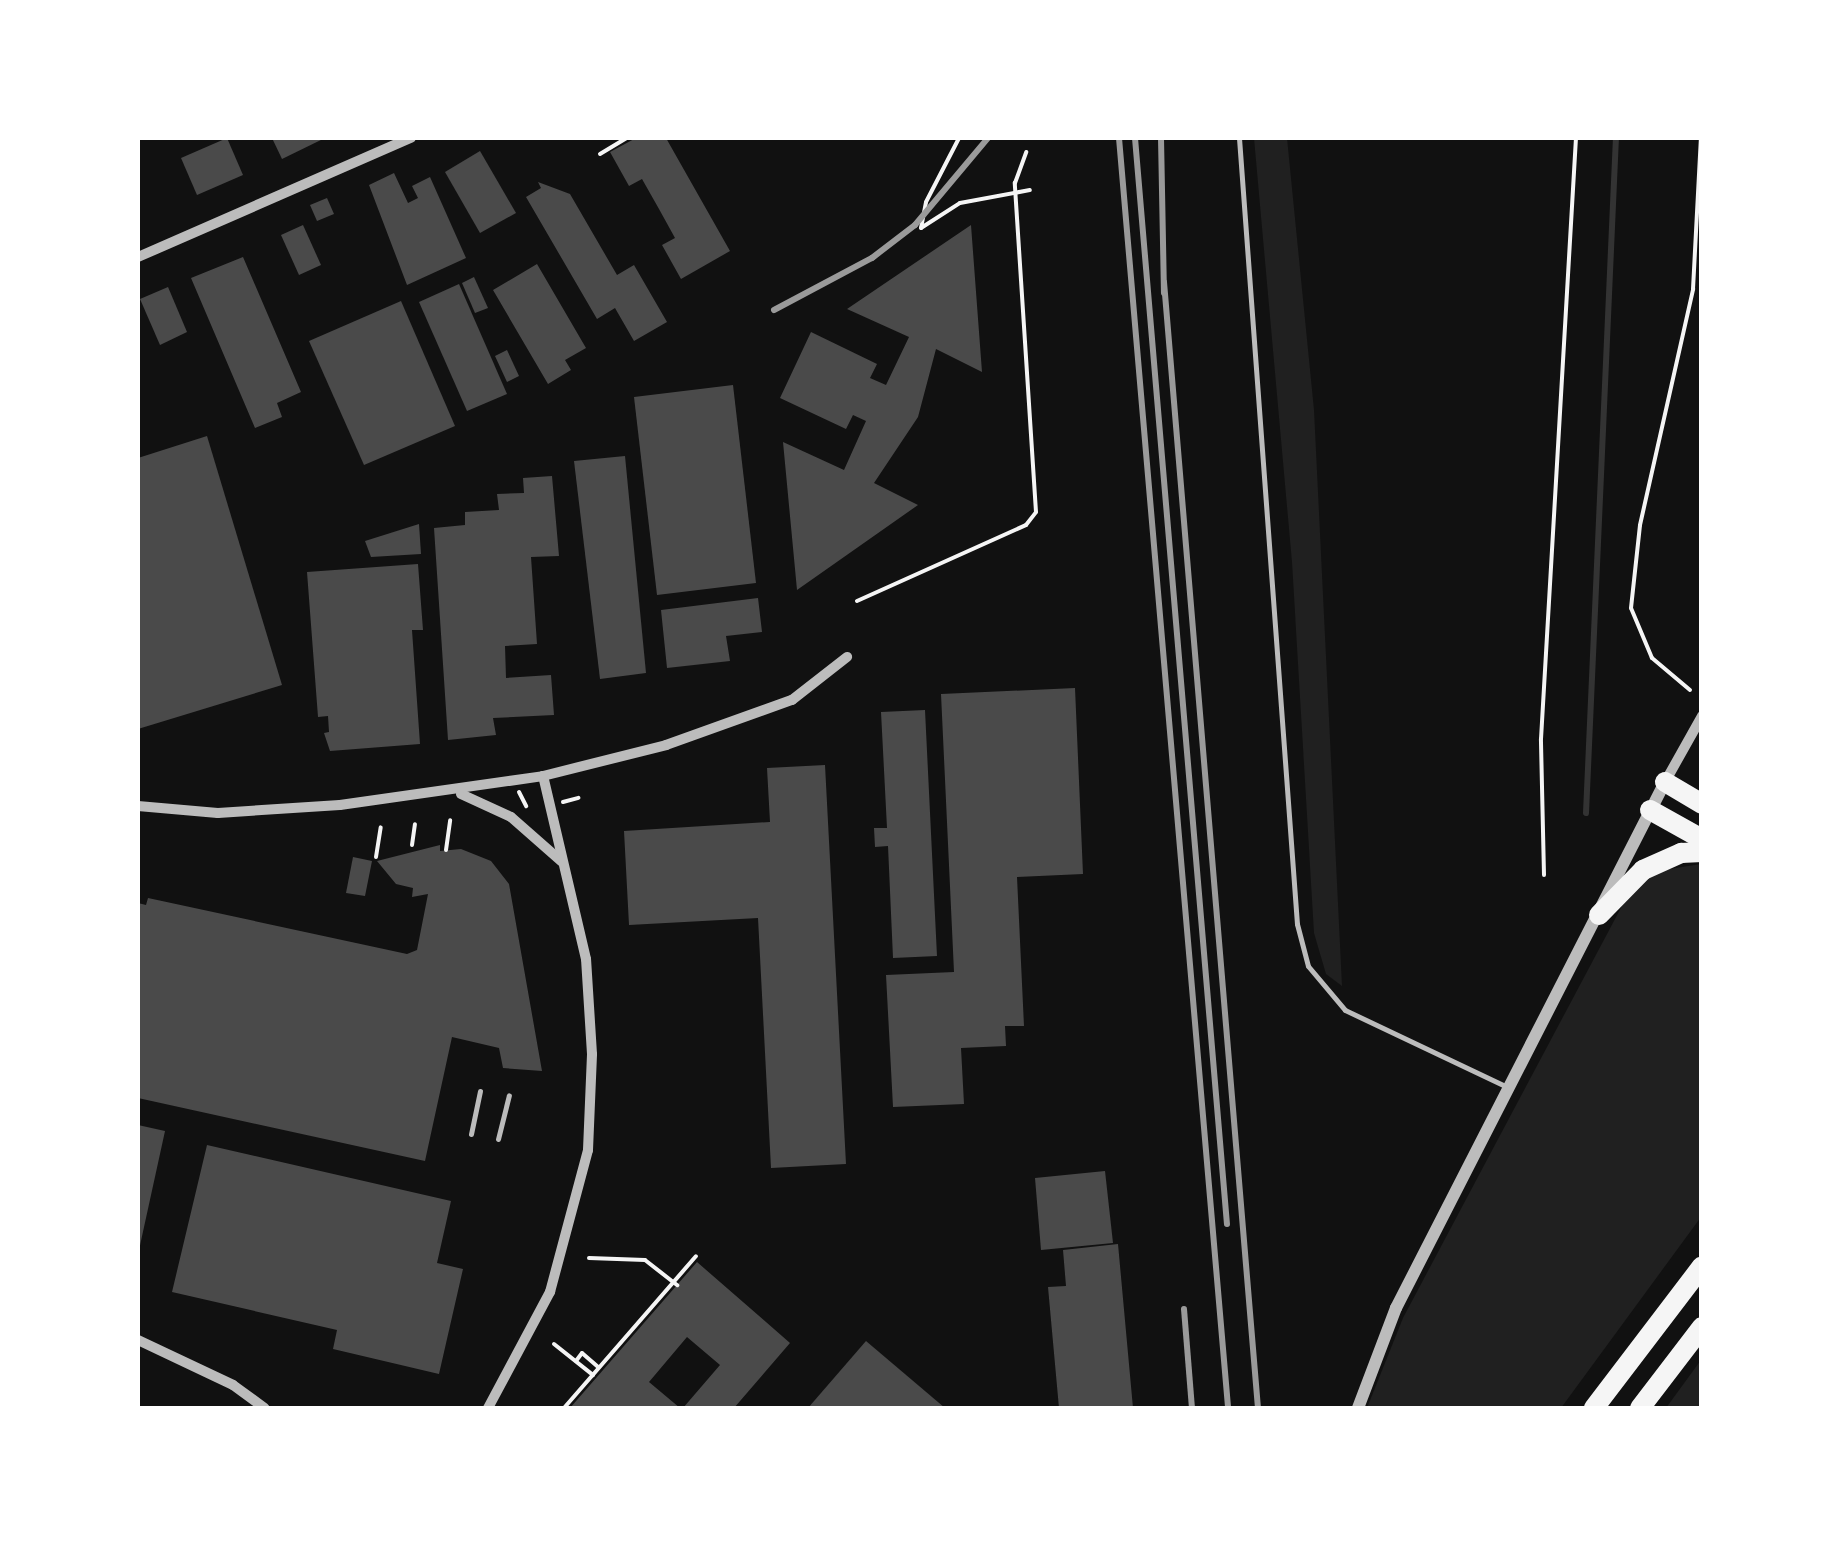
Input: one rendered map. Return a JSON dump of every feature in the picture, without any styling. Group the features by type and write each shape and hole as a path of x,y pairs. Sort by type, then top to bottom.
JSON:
{"highway":[{"path":"1664,782 1702,804"},
{"path":"1650,810 1702,840"},
{"path":"1599,914 1643,870 1682,853 1702,852"},
{"path":"1594,1408 1702,1266"},
{"path":"1640,1408 1702,1326"}],"street":[{"path":"138,257 411,138"},
{"path":"138,806 218,813 455,792 543,776 666,745 792,700 848,657"},
{"path":"1358,1408 1396,1308 1664,782 1702,716"},
{"path":"488,1408 550,1292 588,1150 592,1054 586,959 543,776"},
{"path":"455,792 511,817 562,862"},
{"path":"138,1340 233,1385 266,1408"}],"lane":[{"path":"1239,138 1298,924 1308,966 1345,1010 1509,1088"},
{"path":"471,1134 480,1091"},
{"path":"498,1139 509,1096"}],"path":[{"path":"600,154 627,138"},
{"path":"960,138 926,202 921,228 960,203 1030,190"},
{"path":"1544,874 1542,738 1576,138"},
{"path":"1690,690 1652,658 1631,608 1640,525 1693,289 1701,138"},
{"path":"857,601 1026,525 1036,512 1016,194 1026,152"},
{"path":"446,850 450,820"},
{"path":"412,845 415,824"},
{"path":"376,858 381,828"},
{"path":"564,1408 696,1256"},
{"path":"589,1258 644,1260 675,1283"},
{"path":"554,1344 593,1375"},
{"path":"576,1361 582,1354 599,1368"}],"shaded area":[{"path":"1254,138 1287,138 1314,410 1342,986 1326,974 1314,933 1292,562"},
{"path":"1701,864 1701,1217 1561,1408 1367,1408 1403,1318 1631,889 1657,871"},
{"path":"1701,1360 1701,1408 1666,1408"}],"building":[{"path":"227,138 243,175 197,195 181,158"},
{"path":"272,138 325,138 282,159"},
{"path":"636,138 666,138 730,251 681,279 662,245 675,238 659,209 642,179 629,186 610,152"},
{"path":"480,151 516,213 480,233 445,172"},
{"path":"394,173 408,203 418,198 412,186 430,177 466,258 407,285 369,185"},
{"path":"538,182 570,194 617,275 634,265 667,322 634,341 615,308 597,319 526,197 541,188"},
{"path":"327,198 334,214 317,221 310,205"},
{"path":"303,225 321,265 299,275 281,235"},
{"path":"971,225 982,372 936,349 918,417 874,483 918,505 797,590 783,442 844,470 866,421 853,415 846,429 780,398 811,332 877,364 870,378 886,385 909,337 847,309"},
{"path":"243,257 301,392 277,403 282,417 255,428 191,278"},
{"path":"537,264 586,348 565,360 571,370 548,384 493,290"},
{"path":"474,277 488,308 475,313 462,283"},
{"path":"459,284 507,394 467,411 419,302"},
{"path":"168,287 187,332 160,345 140,299"},
{"path":"401,301 455,426 364,465 309,341"},
{"path":"507,350 519,376 507,382 495,356"},
{"path":"733,385 756,583 657,595 634,397"},
{"path":"207,436 282,685 138,729 138,458"},
{"path":"625,456 646,673 600,679 574,461"},
{"path":"552,476 559,556 531,557 537,644 505,646 506,678 551,675 554,715 493,718 496,735 448,740 434,528 465,525 465,512 499,510 497,494 524,493 523,478"},
{"path":"419,524 421,554 371,557 365,541"},
{"path":"418,564 423,630 412,630 420,744 330,751 324,733 329,732 328,716 318,717 307,572"},
{"path":"758,598 762,632 726,636 730,661 667,668 661,610"},
{"path":"1075,688 1083,874 1017,877 1024,1026 1005,1026 1006,1046 961,1048 964,1104 893,1107 886,975 954,972 941,694"},
{"path":"925,710 937,956 893,958 888,846 875,847 874,828 887,828 881,712"},
{"path":"825,765 846,1164 771,1168 758,918 629,925 624,831 770,822 767,768"},
{"path":"440,845 440,851 461,849 491,861 509,884 542,1071 503,1068 499,1048 452,1037 425,1161 138,1098 138,903 146,905 148,898 407,954 417,950 428,894 412,897 413,888 396,884 377,861"},
{"path":"353,857 372,861 365,896 346,893"},
{"path":"138,1125 165,1131 139,1250 138,1249"},
{"path":"207,1145 451,1201 437,1263 463,1269 439,1374 333,1349 337,1330 172,1292"},
{"path":"1105,1171 1113,1243 1041,1250 1035,1178"},
{"path":"1118,1244 1133,1408 1059,1408 1048,1287 1066,1286 1063,1250"},
{"path":"697,1262 790,1343 734,1408 683,1408 720,1365 687,1337 649,1382 680,1408 570,1408"},
{"path":"866,1341 945,1408 808,1408"}],"waterway":[{"path":"1586,813 1616,138"}],"railway":[{"path":"774,310 872,258 915,225 988,138"},
{"path":"1119,138 1228,1408"},
{"path":"1135,138 1227,1224"},
{"path":"1161,138 1164,293"},
{"path":"1164,282 1258,1408"},
{"path":"1184,1309 1192,1408"}]}
